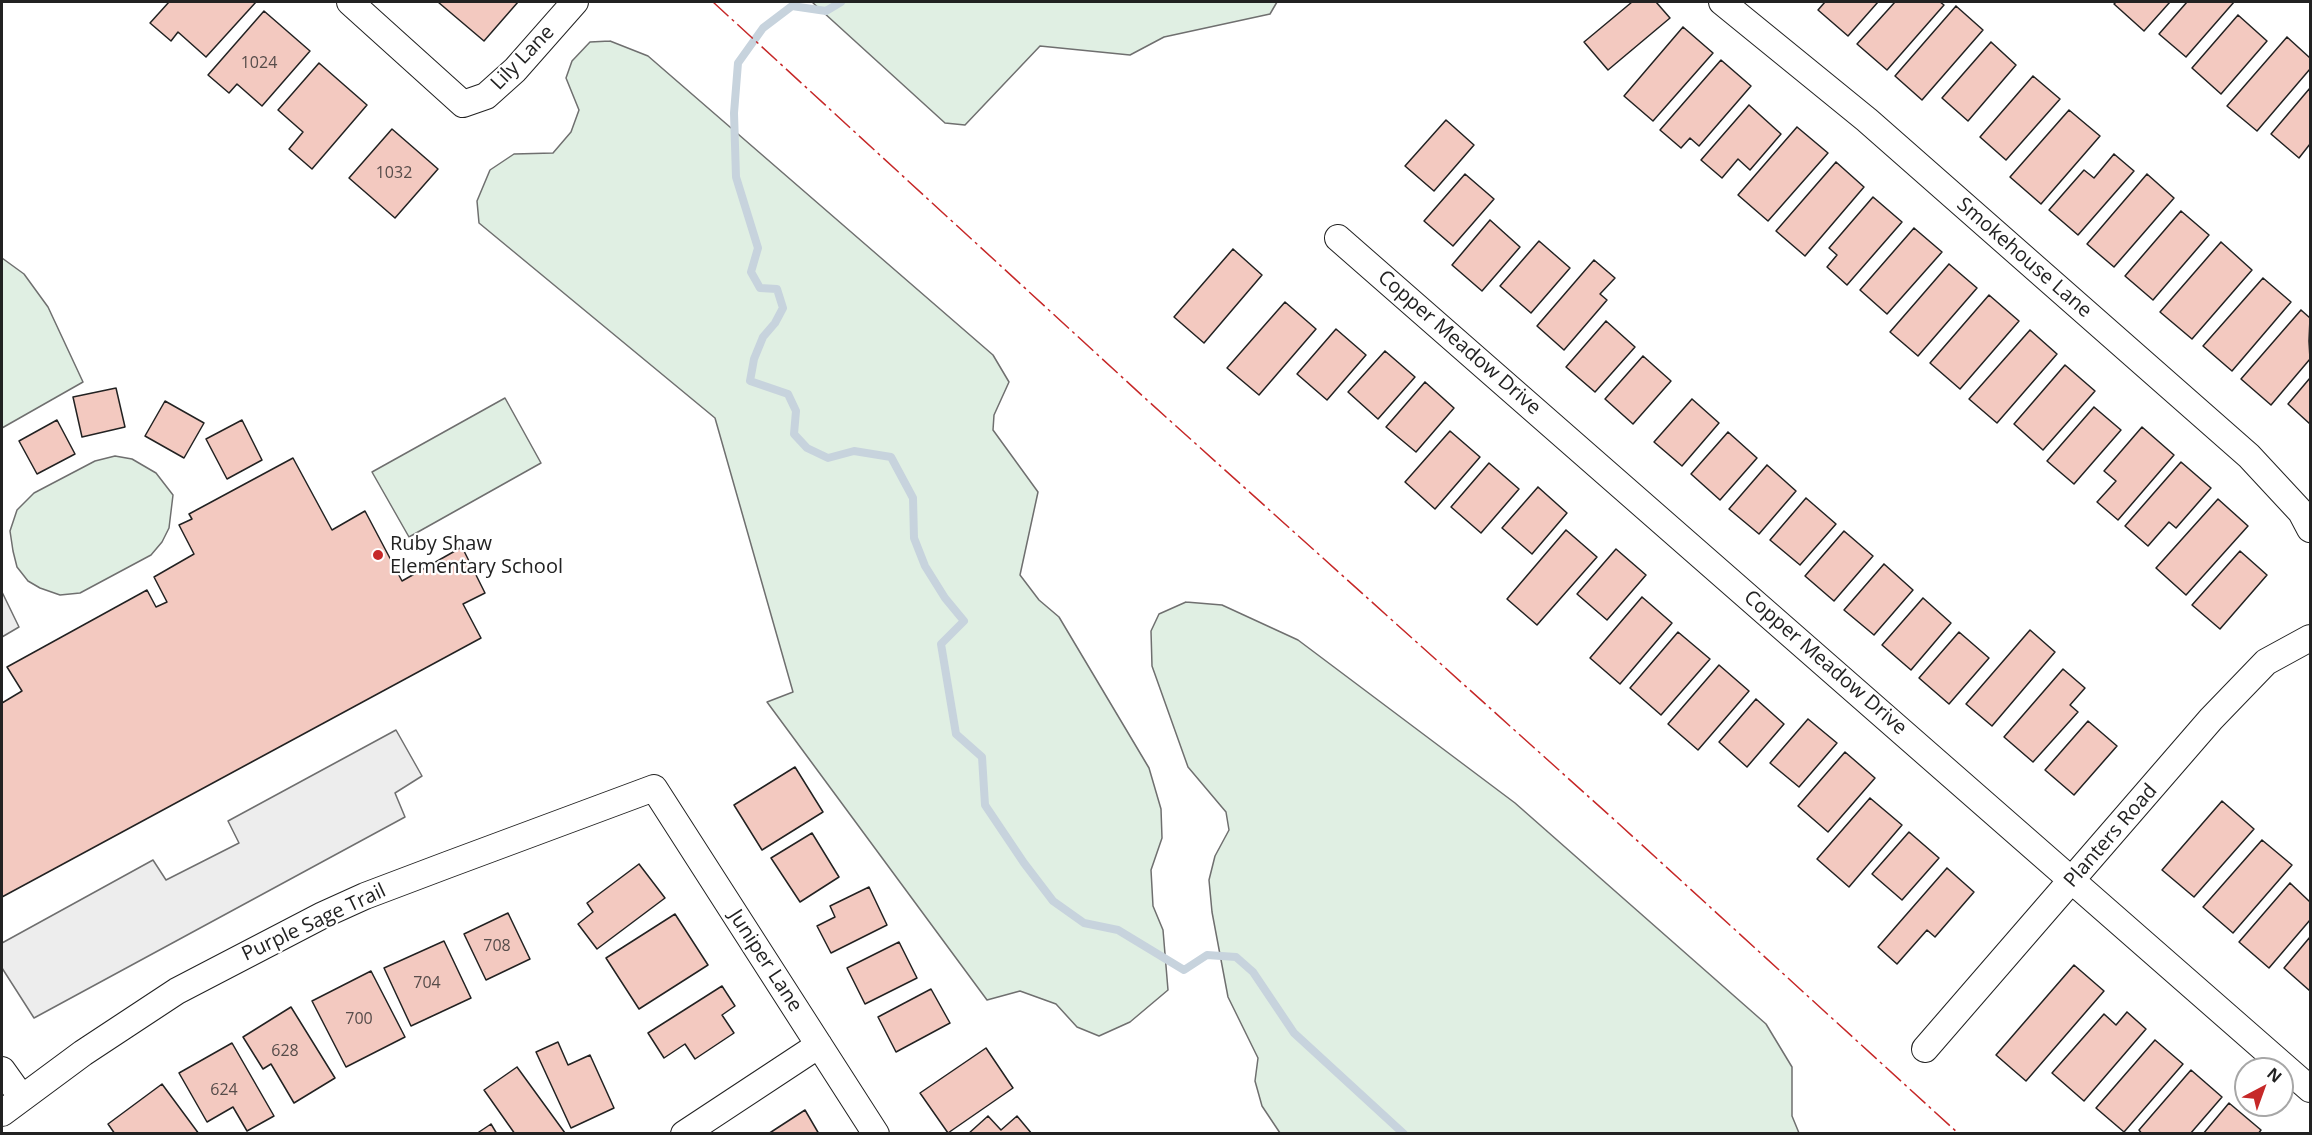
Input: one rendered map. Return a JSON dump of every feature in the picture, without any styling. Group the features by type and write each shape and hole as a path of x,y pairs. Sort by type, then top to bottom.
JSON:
{"street":[{"name":"Lily Lane","path":"350,2 464,104 486,96 515,70 575,2"},
{"name":"Smokehouse Lane","path":"1722,2 1868,120 2249,456 2301,512 2310,529"},
{"name":"Copper Meadow Drive","path":"1338,238 2310,1089"},
{"name":"Planters Road","path":"1925,1049 2211,718 2266,662 2310,638"},
{"name":"Juniper Lane","path":"654,788 876,1134"},
{"name":"Purple Sage Trail","path":"2,1113 83,1053 177,991 322,915 427,872 654,788"},
{"path":"684,1134 819,1045"},
{"path":"2,1070 22,1098"}],"green space":[{"path":"812,2 1277,2 1270,14 1164,37 1130,55 1040,46 965,125 945,123"},
{"path":"610,41 648,56 993,355 1009,382 994,415 993,430 1038,492 1020,575 1039,600 1059,617 1149,768 1161,809 1162,838 1151,870 1153,906 1163,930 1168,990 1130,1022 1099,1036 1077,1027 1056,1004 1020,991 987,1000 767,702 793,692 715,418 479,223 477,201 490,170 514,154 553,153 571,132 579,110 566,78 572,61 590,42"},
{"path":"2,258 24,274 48,307 83,382 2,428"},
{"path":"505,398 541,463 409,537 372,472"},
{"path":"115,456 132,459 156,473 173,495 169,528 162,542 151,555 80,593 60,595 28,581 17,567 13,551 10,531 17,510 34,493 95,461"},
{"path":"1186,602 1222,605 1298,640 1515,803 1766,1024 1792,1067 1792,1116 1799,1133 1280,1133 1262,1106 1255,1081 1258,1058 1228,997 1212,912 1209,880 1215,856 1229,830 1226,812 1188,767 1152,666 1151,631 1159,614"}],"shaded area":[{"path":"2,592 19,627 2,637"},
{"path":"396,730 422,776 395,793 405,817 34,1018 2,968 2,943 153,860 166,880 239,843 228,821"}],"building":[{"path":"169,2 256,2 206,57 178,32 171,41 150,23"},
{"path":"438,2 518,2 484,41"},
{"path":"1632,2 1656,2 1670,18 1608,70 1584,42"},
{"path":"1825,2 1878,2 1848,36 1818,10"},
{"path":"1895,2 1940,2 1944,5 1887,70 1857,44"},
{"path":"2116,2 2170,2 2144,31 2114,4"},
{"path":"2187,2 2234,2 2186,57 2159,34"},
{"path":"1956,6 1983,30 1922,100 1895,76"},
{"path":"264,11 310,51 262,106 237,84 229,93 208,75"},
{"path":"2238,15 2267,41 2221,94 2192,68"},
{"path":"1683,27 1713,53 1653,121 1624,96"},
{"path":"2287,37 2310,58 2310,69 2257,131 2227,106"},
{"path":"1991,42 2016,65 1968,121 1942,98"},
{"path":"1721,60 1751,86 1699,146 1690,138 1681,148 1660,130"},
{"path":"319,63 367,105 312,169 289,149 303,132 278,110"},
{"path":"2033,76 2060,99 2006,160 1980,137"},
{"path":"2310,88 2310,144 2299,158 2271,134"},
{"path":"1749,105 1781,134 1750,170 1738,159 1722,178 1701,160"},
{"path":"2069,110 2100,136 2041,204 2010,177"},
{"path":"1446,120 1474,145 1434,191 1405,166"},
{"path":"1797,127 1828,153 1768,221 1738,195"},
{"path":"392,129 438,169 395,218 349,178"},
{"path":"2114,154 2134,171 2078,235 2049,210 2084,170 2094,178"},
{"path":"1836,162 1864,187 1805,256 1776,231"},
{"path":"1465,174 1494,199 1453,246 1424,221"},
{"path":"2147,174 2174,198 2114,267 2087,244"},
{"path":"1873,197 1902,222 1847,285 1827,267 1837,255 1829,248"},
{"path":"2181,211 2209,235 2153,300 2125,276"},
{"path":"1490,220 1520,247 1482,291 1452,265"},
{"path":"1914,228 1942,252 1887,314 1860,290"},
{"path":"1539,241 1570,268 1531,313 1500,286"},
{"path":"2221,242 2252,270 2192,339 2160,312"},
{"path":"1233,249 1262,275 1204,343 1174,317"},
{"path":"1594,260 1615,278 1600,294 1607,300 1564,350 1537,326"},
{"path":"1949,264 1977,288 1918,356 1890,332"},
{"path":"2263,278 2291,302 2232,371 2203,346"},
{"path":"1989,295 2019,321 1960,389 1930,363"},
{"path":"1285,302 1316,329 1259,395 1227,368"},
{"path":"2301,310 2310,318 2310,359 2271,405 2241,379"},
{"path":"1606,321 1635,347 1595,392 1566,367"},
{"path":"1336,329 1366,355 1327,400 1297,374"},
{"path":"2030,330 2057,354 1997,423 1969,399"},
{"path":"1385,351 1415,377 1378,419 1348,392"},
{"path":"1643,356 1671,381 1633,424 1605,399"},
{"path":"2065,365 2095,391 2043,450 2014,424"},
{"path":"2310,378 2310,424 2288,404"},
{"path":"1425,382 1454,408 1416,452 1386,427"},
{"path":"116,388 125,427 82,437 73,397"},
{"path":"1692,399 1719,423 1682,466 1654,442"},
{"path":"165,401 204,423 184,458 145,436"},
{"path":"2094,407 2121,430 2074,484 2047,461"},
{"path":"57,420 75,454 37,474 19,441"},
{"path":"242,420 262,460 227,479 206,439"},
{"path":"2142,427 2174,455 2118,520 2097,502 2116,481 2104,471"},
{"path":"1450,431 1480,457 1435,509 1405,482"},
{"path":"1728,432 1757,458 1720,500 1691,474"},
{"path":"293,458 332,530 365,511 402,581 462,547 485,593 463,604 481,638 2,897 2,703 22,691 7,667 147,590 156,607 167,602 154,577 194,554 179,525 192,519 189,514"},
{"path":"2181,462 2211,488 2176,528 2169,522 2148,546 2125,526"},
{"path":"1489,463 1519,489 1481,533 1451,507"},
{"path":"1767,465 1796,491 1759,534 1729,509"},
{"path":"1538,487 1567,513 1532,554 1502,528"},
{"path":"1806,498 1836,524 1800,565 1770,540"},
{"path":"2218,499 2248,526 2186,595 2156,568"},
{"path":"1566,530 1597,557 1537,625 1507,599"},
{"path":"1844,531 1873,556 1834,601 1805,576"},
{"path":"1616,549 1646,575 1607,620 1577,594"},
{"path":"2240,551 2267,575 2220,629 2192,605"},
{"path":"1884,564 1913,590 1874,635 1844,610"},
{"path":"1642,597 1672,623 1620,684 1590,658"},
{"path":"1923,598 1951,623 1911,670 1882,645"},
{"path":"2030,630 2055,652 1992,726 1966,704"},
{"path":"1678,632 1710,659 1661,715 1630,688"},
{"path":"1959,632 1989,658 1949,704 1919,678"},
{"path":"1719,665 1749,691 1698,750 1668,724"},
{"path":"2063,669 2085,688 2070,705 2078,712 2033,762 2004,737"},
{"path":"1756,699 1784,724 1747,767 1719,742"},
{"path":"1808,719 1837,743 1799,787 1770,763"},
{"path":"2088,721 2117,746 2074,795 2045,770"},
{"path":"1845,752 1875,778 1828,832 1798,806"},
{"path":"795,767 823,812 762,850 734,805"},
{"path":"1870,798 1902,825 1849,887 1817,859"},
{"path":"2222,801 2254,829 2194,897 2162,870"},
{"path":"1909,832 1939,858 1902,900 1872,874"},
{"path":"812,833 839,877 800,902 771,858"},
{"path":"2262,840 2292,865 2233,933 2203,907"},
{"path":"639,864 665,898 597,949 578,924 593,912 587,903"},
{"path":"1947,868 1974,892 1935,937 1927,930 1897,964 1878,947"},
{"path":"2290,883 2310,902 2310,920 2269,968 2239,942"},
{"path":"869,887 887,925 831,953 817,926 835,917 830,906"},
{"path":"508,913 530,959 486,980 464,934"},
{"path":"675,914 708,965 639,1009 606,958"},
{"path":"2310,937 2310,991 2284,968"},
{"path":"444,941 471,998 411,1026 384,968"},
{"path":"899,942 917,978 865,1004 847,968"},
{"path":"2074,965 2104,991 2026,1081 1996,1055"},
{"path":"371,971 405,1037 346,1067 312,1001"},
{"path":"722,986 735,1006 722,1015 734,1033 695,1059 685,1044 664,1058 648,1033"},
{"path":"931,989 950,1023 896,1052 878,1017"},
{"path":"291,1007 335,1078 294,1103 271,1064 263,1069 243,1037"},
{"path":"2127,1012 2146,1029 2084,1101 2052,1073 2104,1014 2116,1025"},
{"path":"2155,1040 2183,1064 2124,1132 2096,1108"},
{"path":"558,1042 568,1065 590,1055 614,1108 571,1128 536,1052"},
{"path":"232,1043 274,1116 247,1131 233,1107 207,1122 179,1073"},
{"path":"986,1048 1013,1088 948,1133 920,1093"},
{"path":"517,1067 565,1133 515,1134 484,1090"},
{"path":"2191,1070 2222,1097 2190,1134 2142,1134 2139,1130"},
{"path":"162,1084 199,1134 115,1134 108,1124"},
{"path":"2229,1103 2234,1107 2234,1117 2246,1117 2261,1130 2258,1134 2203,1134"},
{"path":"805,1110 819,1134 768,1134"},
{"path":"988,1116 1001,1130 1017,1116 1032,1134 968,1134"},
{"path":"491,1124 497,1134 476,1134"}],"waterway":[{"path":"841,2 826,11 792,6 763,28 738,63 734,113 736,177 758,248 751,272 760,288 777,289 783,308 775,323 763,337 754,359 750,381 788,394 796,411 794,434 807,448 828,458 854,451 891,457 913,498 914,538 925,566 945,598 964,621 941,644 956,734 982,757 985,805 1053,901 1084,923 1118,930 1184,970 1207,955 1236,957 1253,972 1294,1033 1404,1134"}],"power":[{"path":"713,2 1147,400 1619,824 1959,1134"}],"place":[{"name":"Ruby Shaw Elementary School","path":"378,555"}]}
